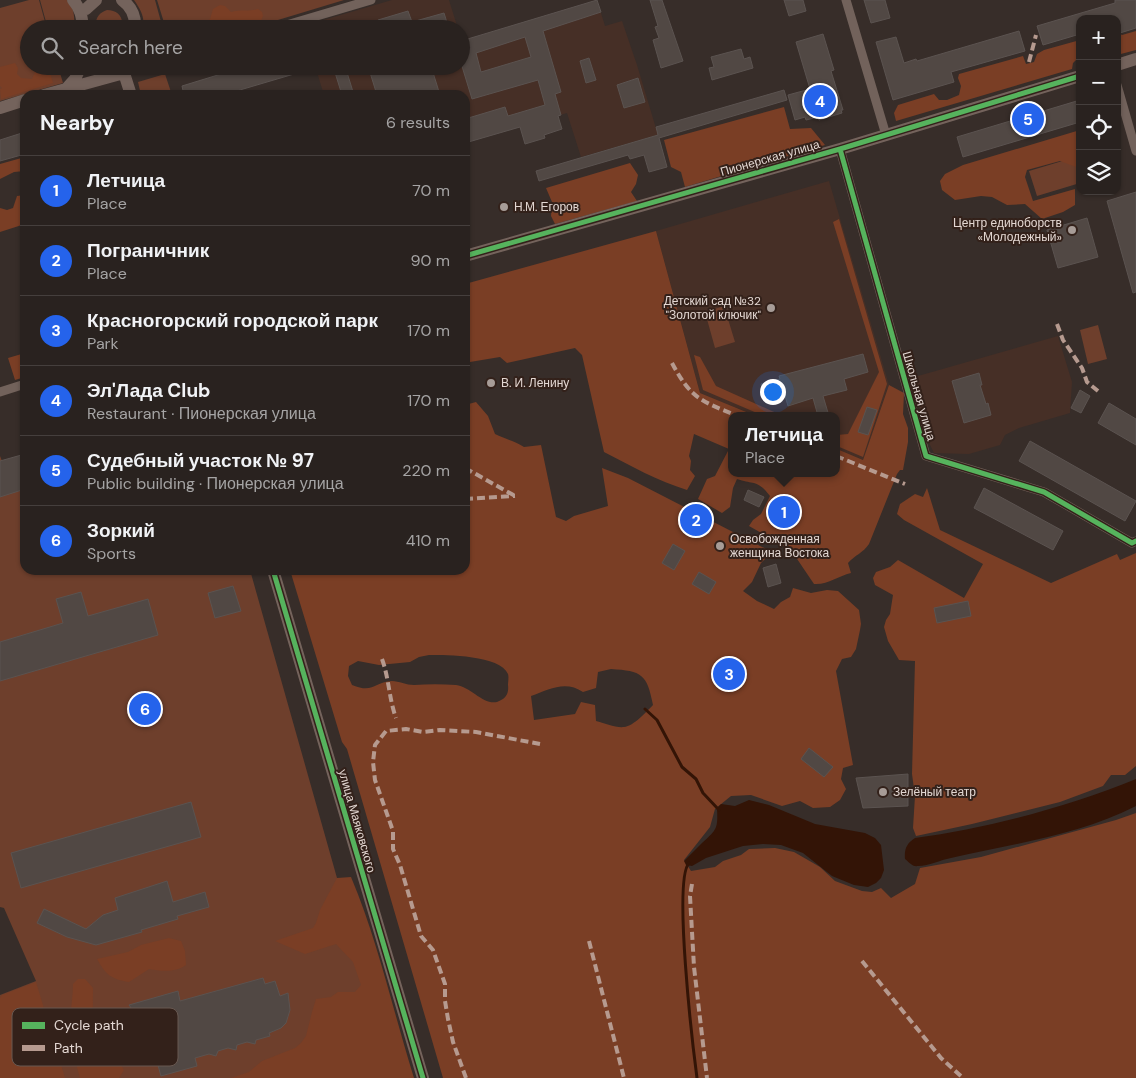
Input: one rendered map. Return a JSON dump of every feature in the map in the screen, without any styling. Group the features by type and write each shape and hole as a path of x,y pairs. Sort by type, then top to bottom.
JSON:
{"street":[{"path":"73,0 85,14 96,0"},
{"path":"303,20 371,0"},
{"path":"846,0 886,135"},
{"path":"125,1 133,12 136,20"},
{"path":"1121,64 1136,60"},
{"path":"67,88 77,75"},
{"path":"60,90 105,75"},
{"path":"124,75 129,90"},
{"name":"Пионерская улица","path":"470,255 840,149 1076,77"},
{"path":"1121,99 1136,151"},
{"path":"0,108 20,102"},
{"name":"Школьная улица","path":"840,149 926,456 1044,492 1132,543 1136,541"},
{"path":"0,392 20,386"},
{"name":"улица Маяковского","path":"274,575 423,1078"}],"shaded area":[{"path":"29,0 39,0 45,20 20,20 20,75 61,75 63,83 38,90 20,90 20,95 0,101 0,8"},
{"path":"40,0 67,0 70,3 74,20 46,20"},
{"path":"134,0 155,0 161,20 143,20 139,7"},
{"path":"157,0 344,0 278,20 163,20"},
{"path":"392,0 449,0 455,20 324,20"},
{"path":"597,0 605,26 622,21 658,135 581,157 567,113 470,142 470,90 322,90 318,75 470,75 470,38"},
{"path":"220,5 225,6 231,12 258,9 262,12 263,16 261,20 209,20 213,9"},
{"path":"107,10 114,11 120,15 122,20 97,20 101,13"},
{"path":"1136,31 1136,50 1121,54 1122,35"},
{"path":"1076,41 1076,60 1073,63 1072,69 896,121 894,113 898,105 934,94 939,100 947,100 959,95 961,86 958,78 959,74 1023,56 1026,64 1034,62 1037,54 1044,50"},
{"path":"15,63 18,68 17,74 21,78 32,79 34,75 51,75 53,83 30,90 20,90 20,93 1,99 0,67"},
{"path":"165,75 170,90 140,90 138,82"},
{"path":"784,107 790,129 811,128 825,145 685,187 681,172 671,167 664,140"},
{"path":"1076,131 1076,167 1060,161 1027,170 1025,177 1033,201 1075,189 1075,205 1063,212 1042,219 1025,204 1007,205 992,197 981,196 955,200 942,190 940,181 945,174 963,165"},
{"path":"1076,157 1076,184 1037,196 1029,171"},
{"path":"20,158 20,171 14,172 0,179 0,164"},
{"path":"630,163 638,175 636,184 631,192 637,201 555,224 551,216 552,202 546,188"},
{"name":"Детский сад №32 \"Золотой ключик\"","path":"829,181 889,385 863,460 840,450 840,412 746,412 700,393 656,231"},
{"path":"17,196 20,196 20,226 0,232 0,208 7,210 13,208"},
{"path":"839,219 887,384 863,457 840,447 840,435 848,434 879,372 833,222"},
{"path":"656,231 700,393 746,412 728,412 728,449 694,434 689,456 691,461 690,470 695,476 687,490 655,478 604,452 582,355 575,348 507,363 500,357 470,362 470,283"},
{"path":"724,306 735,342 715,348 705,312"},
{"path":"1098,325 1107,359 1088,364 1080,330"},
{"path":"1058,336 1072,382 1070,413 1019,428 1005,435 1000,445 969,454 934,453 911,378"},
{"path":"20,354 20,378 15,380 8,358"},
{"path":"694,355 700,357 716,386 774,412 755,412 703,390"},
{"path":"889,385 904,393 903,414 908,428 908,442 903,470 900,470 897,474 869,544 848,563 851,573 824,583 814,584 791,550 749,526 761,514 770,496 762,487 755,483 737,479 733,488 730,507 722,513 698,499 707,479 715,476 728,451 728,477 840,477 840,450 863,460"},
{"path":"476,402 488,416 495,434 524,447 541,445 556,517 566,521 574,516 608,506 602,468 628,478 772,552 761,563 752,582 743,591 757,601 774,609 790,597 793,588 811,593 827,590 838,591 859,610 861,624 856,649 851,657 842,659 836,671 853,765 843,768 841,779 846,789 840,800 830,807 813,808 800,801 782,806 751,795 731,796 715,809 710,827 684,860 691,871 715,867 723,861 741,855 749,849 775,848 794,852 820,867 835,881 862,891 872,892 881,888 891,898 915,884 920,868 981,857 1136,813 1136,1078 443,1078 347,749 342,742 292,575 470,575 470,404","holes":["429,655 472,657 495,663 503,668 508,674 508,691 505,698 497,702 487,701 456,685 411,685 392,681 365,688 352,685 348,676 349,666 358,661 379,665 410,662 419,657","611,669 630,671 641,676 645,681 653,705 632,724 621,727 596,721 595,705 581,702 575,714 534,720 531,696 564,686 577,688 583,692 596,688 598,672"]},
{"path":"0,456 2,461 20,456 20,575 251,575 337,878 389,1078 0,1078 0,995 36,981 4,908 0,907"},
{"path":"927,488 940,530 1051,583 1117,554 1120,560 1136,553 1136,766 1125,775 1111,775 1103,786 1060,802 916,836 913,828 915,796 912,774 915,661 899,660 888,641 884,627 890,614 893,595 875,585 873,578 876,572 890,567 898,560 964,598 983,564 904,520 897,514 900,504 915,494 923,497"},
{"path":"1136,779 1136,806 1069,832 926,865 914,866 905,859 907,847 915,838 943,834 1027,815 1083,799"},
{"path":"749,800 769,805 815,824 865,833 875,838 881,845 884,870 881,878 868,887 854,885 832,876 803,853 781,845 743,846 706,858 692,866 686,865 684,861 716,828 717,808 721,804 735,806"},
{"path":"351,877 377,951 414,1078 231,1078 249,1072 262,1061 295,1048 301,1043 306,1036 316,999 331,997 338,992 355,992 361,985 353,962 336,944 305,954 275,941 313,928 337,878"},
{"path":"169,938 181,941 185,951 186,965 182,968 163,971 149,969 129,982 110,975 103,969 97,959 128,952 141,945"},
{"path":"78,979 85,979 93,988 93,1008 71,1008 73,984"},
{"path":"36,982 44,1008 12,1008 12,1066 61,1066 65,1078 0,1078 0,998 2,995"},
{"path":"77,1066 122,1066 124,1070 119,1078 80,1078"}],"building":[{"path":"597,0 601,12 543,31 561,92 555,94 561,115 558,116 562,129 544,135 545,138 525,144 520,127 470,142 470,118 505,107 508,116 545,105 538,80 472,99 465,75 470,75 470,38","holes":["525,37 531,57 481,72 476,53"]},
{"path":"650,0 662,0 683,61 661,68 653,40 659,38 655,27 658,26"},
{"path":"784,0 803,0 806,11 789,16"},
{"path":"864,0 885,0 890,18 871,23"},
{"path":"1115,0 1136,0 1136,28 1121,33 1121,15 1076,15 1076,35 1043,45 1037,26 1115,3"},
{"path":"408,11 411,20 378,20"},
{"path":"444,13 446,20 419,20"},
{"path":"1019,31 1025,51 951,72 954,82 893,100 876,42 896,37 904,63 916,59 917,61"},
{"path":"823,34 834,70 831,71 843,110 841,110 842,113 819,120 818,117 806,120 805,117 795,120 788,95 810,89 796,42"},
{"path":"741,49 744,59 750,57 753,68 712,80 709,68 714,67 711,57"},
{"path":"589,58 596,80 586,83 580,61"},
{"path":"218,75 291,75 240,90 183,90 182,86"},
{"path":"336,75 348,75 352,90 340,90"},
{"path":"371,75 434,75 438,90 375,90"},
{"path":"638,78 645,102 624,108 617,85"},
{"path":"784,90 787,100 659,138 667,167 649,172 644,155 630,159 628,155 539,181 536,171 658,135 656,127"},
{"path":"1076,101 1076,123 963,157 957,137"},
{"path":"20,134 20,155 0,161 0,140"},
{"path":"1136,192 1136,292 1133,293 1107,201"},
{"path":"1087,218 1098,257 1058,268 1047,230"},
{"path":"863,354 868,372 844,379 847,390 823,396 828,412 817,412 813,398 788,406 783,389 763,394 761,384 780,379 779,376"},
{"path":"979,373 982,385 980,385 991,415 964,423 952,381"},
{"path":"1080,390 1090,396 1081,413 1071,408"},
{"path":"1109,403 1136,419 1136,445 1098,423"},
{"path":"867,407 877,410 868,435 858,432"},
{"path":"1030,441 1136,501 1125,521 1019,461"},
{"path":"20,455 20,491 0,497 0,461"},
{"path":"984,488 1063,531 1053,550 974,508"},
{"path":"748,490 764,497 759,507 744,500"},
{"path":"673,544 685,551 674,570 662,563"},
{"path":"776,564 781,583 768,587 763,568"},
{"path":"699,572 716,582 709,594 692,584"},
{"path":"233,586 241,611 215,618 208,593"},
{"path":"81,592 88,616 148,599 158,635 0,681 0,642 63,623 56,599"},
{"path":"968,601 971,616 937,623 934,608"},
{"path":"809,748 833,767 824,777 801,759"},
{"name":"Зелёный театр","path":"908,774 908,806 863,808 856,778"},
{"path":"191,802 201,837 21,888 11,853"},
{"path":"167,881 173,902 205,892 209,907 177,916 178,919 141,930 142,932 96,945 67,937 37,923 44,909 86,929 103,915 118,910 115,898"},
{"path":"263,978 265,984 275,981 280,996 288,993 290,1010 286,1023 281,1028 269,1033 270,1036 256,1040 255,1044 247,1042 237,1045 236,1050 228,1048 218,1051 216,1056 209,1054 195,1058 197,1066 161,1076 158,1066 178,1066 178,1008 131,1008 129,1005 178,991 180,1001"}],"waterway":[{"path":"645,709 657,720 682,767 696,779 703,793 719,810"},
{"path":"689,863 685,876 683,931 688,1001 697,1078"}],"marked path":[{"path":"1029,62 1036,35"},
{"path":"1057,324 1063,340 1082,368 1087,382 1098,391"},
{"path":"672,363 691,392 706,402 729,412"},
{"path":"840,458 905,484"},
{"path":"470,471 515,496"},
{"path":"470,499 515,496"},
{"path":"382,659 396,718"},
{"path":"466,1078 453,1042 445,1001 445,984 433,950 421,936 400,865 393,849 393,831 375,780 373,762 375,745 386,731 406,729 423,732 440,730 476,732 540,744"},
{"path":"692,884 690,896 694,967 707,1078"},
{"path":"589,941 624,1078"},
{"path":"862,961 941,1058 963,1078"}],"cycle path":[{"path":"470,255 840,149 1076,77"},
{"path":"840,149 926,456 1044,492 1132,543 1136,541"},
{"path":"274,575 423,1078"}],"place":[{"name":"Эл'Лада Club","path":"820,101"},
{"name":"Судебный участок № 97","path":"1028,119"},
{"name":"Н.М. Егоров","path":"504,207"},
{"name":"Центр единоборств «Молодежный»","path":"1072,230"},
{"name":"Детский сад №32 \"Золотой ключик\"","path":"771,308"},
{"name":"В. И. Ленину","path":"491,383"},
{"name":"Летчица","path":"784,512"},
{"name":"Пограничник","path":"696,520"},
{"name":"Освобожденная женщина Востока","path":"720,546"},
{"name":"Красногорский городской парк","path":"729,674"},
{"name":"Зоркий","path":"145,709"},
{"name":"Зелёный театр","path":"883,792"}]}
